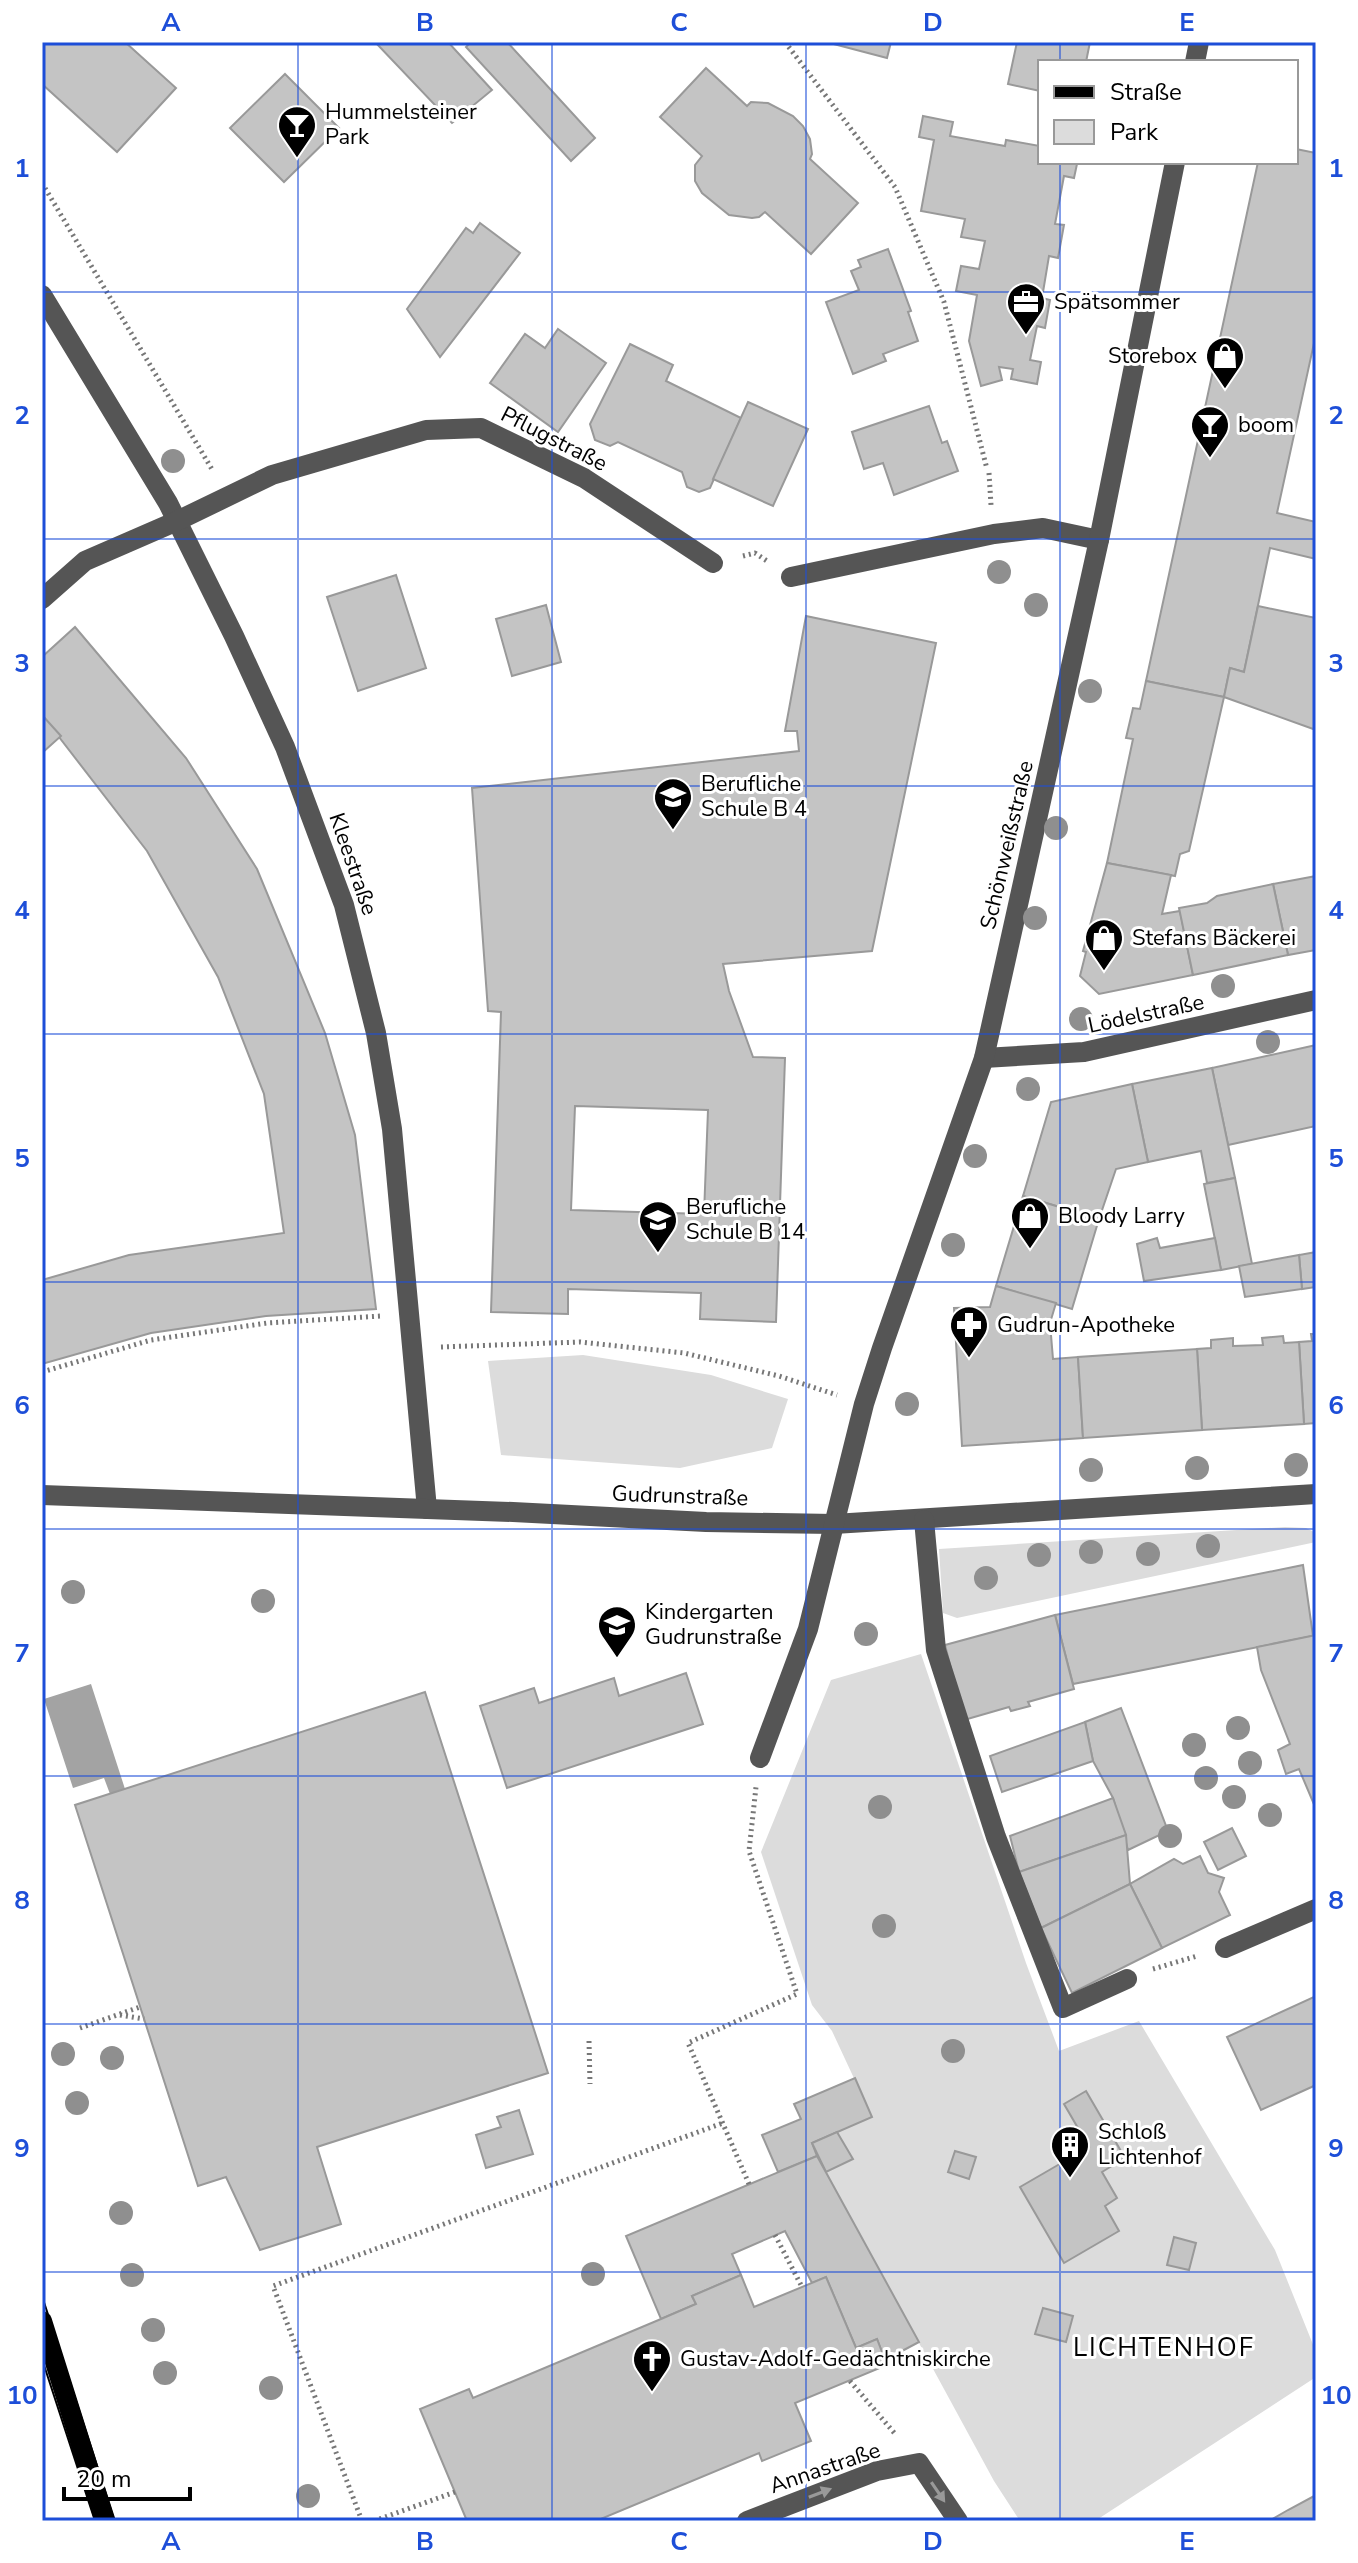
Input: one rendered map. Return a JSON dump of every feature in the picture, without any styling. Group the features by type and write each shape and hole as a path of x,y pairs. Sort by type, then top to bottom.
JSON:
{"main road":[{"path":"42,2321 105,2521"}],"street":[{"name":"Schönweißstraße","path":"760,1758 806,1636 864,1404 984,1058 1099,540 1175,164"},
{"name":"Kleestraße","path":"42,295 177,521 285,747 344,905 376,1033 392,1129 427,1509"},
{"name":"Pflugstraße","path":"42,599 85,561 272,475 426,430 481,428 584,478 713,563"},
{"path":"791,577 994,534 1043,528 1099,540"},
{"name":"Lödelstraße","path":"984,1058 1084,1052 1316,1000"},
{"name":"Gudrunstraße","path":"42,1495 706,1522 834,1524 1316,1494"},
{"path":"924,1520 936,1650 996,1837 1063,2008 1127,1979"},
{"path":"1225,1948 1316,1909"},
{"path":"919,2463 958,2521"},
{"name":"Annastraße","path":"747,2521 877,2471 919,2463"}],"path":[{"path":"785,42 895,187 944,302 987,469"},
{"path":"42,183 228,496"},
{"path":"713,563 755,553 791,577"},
{"path":"42,1372 151,1340 267,1323 410,1314"},
{"path":"413,1348 580,1342 684,1353 779,1376 864,1404"},
{"path":"749,2184 688,2043 797,1994 749,1851 760,1758"},
{"path":"80,2028 140,2007"},
{"path":"119,2015 144,2019"},
{"path":"589,2041 590,2084"},
{"path":"362,2521 273,2286 723,2123"},
{"path":"775,2235 802,2287"},
{"path":"850,2381 919,2463"},
{"path":"374,2521 455,2492"}],"green space":[{"path":"583,1355 711,1375 788,1399 772,1448 680,1468 501,1455 488,1361"},
{"path":"1306,1528 1316,1533 1316,1542 957,1618 943,1613 939,1549"},
{"path":"921,1654 1059,2051 1139,2021 1275,2250 1316,2352 1316,2377 1095,2521 1020,2521 994,2481 826,2172 853,2159 837,2132 872,2117 832,2031 812,2005 761,1852 831,1680"}],"shaded area":[{"path":"91,1684 125,1789 110,1794 104,1778 73,1788 44,1699"}],"building":[{"path":"42,42 125,42 176,88 117,152 42,84"},
{"path":"375,42 448,42 492,90 452,123"},
{"path":"471,42 507,42 595,138 571,161 466,47"},
{"path":"826,42 891,42 887,58"},
{"path":"1017,42 1090,42 1086,60 1038,60 1038,91 1008,84"},
{"path":"706,68 747,106 751,102 768,103 793,116 810,139 810,159 858,203 811,254 765,212 752,218 729,215 702,193 695,181 695,165 702,156 660,117"},
{"path":"285,74 339,128 284,182 230,128"},
{"path":"923,116 953,122 950,136 1005,146 1006,140 1038,146 1038,164 1077,164 1074,178 1064,176 1055,224 1064,225 1058,258 1049,256 1042,298 1050,300 1045,328 1037,326 1030,360 1041,362 1037,384 1011,379 1013,369 999,367 1002,380 981,386 969,341 977,295 956,291 961,266 979,269 985,241 961,237 965,219 921,211 934,140 919,137"},
{"path":"1298,149 1316,153 1316,334 1277,513 1316,522 1316,559 1270,548 1244,672 1230,668 1224,697 1146,681 1258,164 1298,164"},
{"path":"480,223 520,253 440,357 407,309 466,228 473,233"},
{"path":"888,249 911,311 908,312 918,341 883,354 886,361 853,374 826,302 859,290 851,271 861,267 858,260"},
{"path":"558,329 606,363 558,432 490,383 525,334 545,348"},
{"path":"630,344 673,365 666,381 741,418 710,488 699,492 687,487 682,472 618,442 610,446 595,440 590,424"},
{"path":"748,402 808,429 773,506 713,479"},
{"path":"929,406 942,443 947,441 958,471 894,495 883,463 864,469 852,432"},
{"path":"396,575 426,668 358,691 327,597"},
{"path":"546,605 561,662 512,676 496,619"},
{"path":"1258,606 1316,618 1316,730 1224,697 1230,668 1244,672"},
{"path":"806,616 936,643 872,951 723,964 729,991 753,1057 785,1058 776,1322 700,1319 701,1293 568,1289 568,1314 491,1312 501,1012 488,1011 472,788 799,751 797,731 785,731","holes":["575,1106 708,1110 704,1214 571,1210"]},
{"path":"75,627 186,758 257,869 325,1033 355,1135 376,1309 266,1316 151,1333 42,1364 42,1280 129,1255 284,1233 264,1094 218,977 147,851 42,715 42,657"},
{"path":"1146,681 1224,697 1189,851 1180,854 1175,876 1107,863 1133,739 1126,738 1133,708 1140,709"},
{"path":"42,715 61,736 42,753"},
{"path":"1107,863 1171,875 1162,914 1180,911 1193,975 1099,994 1080,976 1086,952 1083,951"},
{"path":"1316,876 1316,950 1288,955 1273,884"},
{"path":"1273,884 1288,955 1193,975 1179,908"},
{"path":"1316,1045 1316,1126 1228,1145 1212,1068"},
{"path":"1212,1068 1235,1178 1207,1183 1201,1151 1148,1162 1132,1084"},
{"path":"1132,1084 1148,1162 1116,1169 1099,1219 1023,1196 1051,1102"},
{"path":"1235,1178 1252,1264 1221,1270 1204,1184"},
{"path":"1023,1196 1099,1219 1072,1309 996,1286"},
{"path":"1157,1238 1160,1248 1215,1238 1221,1270 1144,1281 1137,1244"},
{"path":"1316,1252 1316,1287 1302,1289 1299,1255"},
{"path":"1299,1255 1302,1289 1245,1297 1239,1266"},
{"path":"996,1286 1056,1303 1050,1323 1053,1359 1078,1357 1083,1438 962,1446 954,1308 990,1307"},
{"path":"1311,1334 1316,1334 1316,1423 1304,1424 1299,1342 1312,1341"},
{"path":"1283,1336 1284,1343 1299,1342 1304,1424 1202,1430 1197,1349 1211,1348 1211,1340 1233,1338 1233,1346 1263,1345 1262,1338"},
{"path":"1197,1349 1202,1430 1083,1438 1078,1357"},
{"path":"1303,1565 1313,1636 1073,1684 1055,1615"},
{"path":"1055,1615 1074,1689 1028,1702 1030,1706 1011,1711 1009,1707 964,1720 945,1645"},
{"path":"1316,1635 1316,1809 1299,1769 1286,1774 1278,1750 1290,1744 1261,1670 1257,1647"},
{"path":"686,1673 703,1724 507,1788 480,1706 534,1688 539,1703 614,1678 619,1696"},
{"path":"425,1692 548,2073 317,2147 341,2224 260,2250 226,2177 198,2186 75,1805"},
{"path":"1121,1708 1168,1831 1128,1850 1113,1798 1093,1761 1085,1722"},
{"path":"1085,1722 1093,1761 1002,1792 990,1756"},
{"path":"1113,1798 1126,1835 1019,1872 1010,1836"},
{"path":"1232,1828 1246,1856 1218,1870 1204,1842"},
{"path":"1126,1835 1130,1884 1041,1928 1019,1872"},
{"path":"1200,1856 1208,1873 1224,1878 1219,1892 1230,1915 1162,1948 1130,1884 1174,1859 1183,1864"},
{"path":"1130,1884 1162,1948 1072,1993 1041,1928"},
{"path":"1316,1996 1316,2085 1261,2110 1227,2037"},
{"path":"855,2078 872,2117 812,2143 817,2156 778,2172 762,2135 801,2119 794,2104"},
{"name":"Schloß Lichtenhof","path":"1086,2091 1125,2158 1102,2172 1117,2198 1105,2206 1119,2231 1064,2263 1020,2187 1089,2147 1064,2104"},
{"path":"519,2110 533,2154 486,2168 476,2135 501,2127 497,2117"},
{"path":"837,2132 853,2159 826,2172 812,2143"},
{"path":"955,2151 976,2157 969,2179 948,2172"},
{"path":"817,2156 919,2342 885,2360 877,2339 856,2348 826,2277 812,2283 785,2231 732,2254 741,2275 692,2296 696,2304 661,2319 626,2236"},
{"path":"1174,2237 1196,2243 1189,2270 1167,2265"},
{"name":"Gustav-Adolf-Gedächtniskirche","path":"741,2275 754,2307 826,2277 856,2348 877,2339 887,2365 795,2403 811,2441 762,2461 759,2453 596,2521 467,2521 420,2409 469,2389 473,2398 696,2304 692,2296"},
{"path":"1043,2308 1073,2316 1066,2342 1035,2334"},
{"path":"1316,2495 1316,2521 1269,2521 1288,2510"}],"tram line":[{"path":"42,2296 115,2521"},
{"path":"42,2359 95,2521"}],"place":[{"name":"Hummelsteiner Park","path":"297,159"},
{"name":"Spätsommer","path":"1026,336"},
{"name":"Storebox","path":"1225,390"},
{"name":"boom","path":"1210,459"},
{"name":"Berufliche Schule B 4","path":"673,831"},
{"name":"Stefans Bäckerei","path":"1104,972"},
{"name":"Bloody Larry","path":"1030,1250"},
{"name":"Berufliche Schule B 14","path":"658,1254"},
{"name":"Gudrun-Apotheke","path":"969,1359"},
{"name":"Kindergarten Gudrunstraße","path":"617,1659"},
{"name":"Schloß Lichtenhof","path":"1070,2179"},
{"name":"Gustav-Adolf-Gedächtniskirche","path":"652,2393"}],"district":[{"name":"LICHTENHOF","path":"1164,2347"}]}
